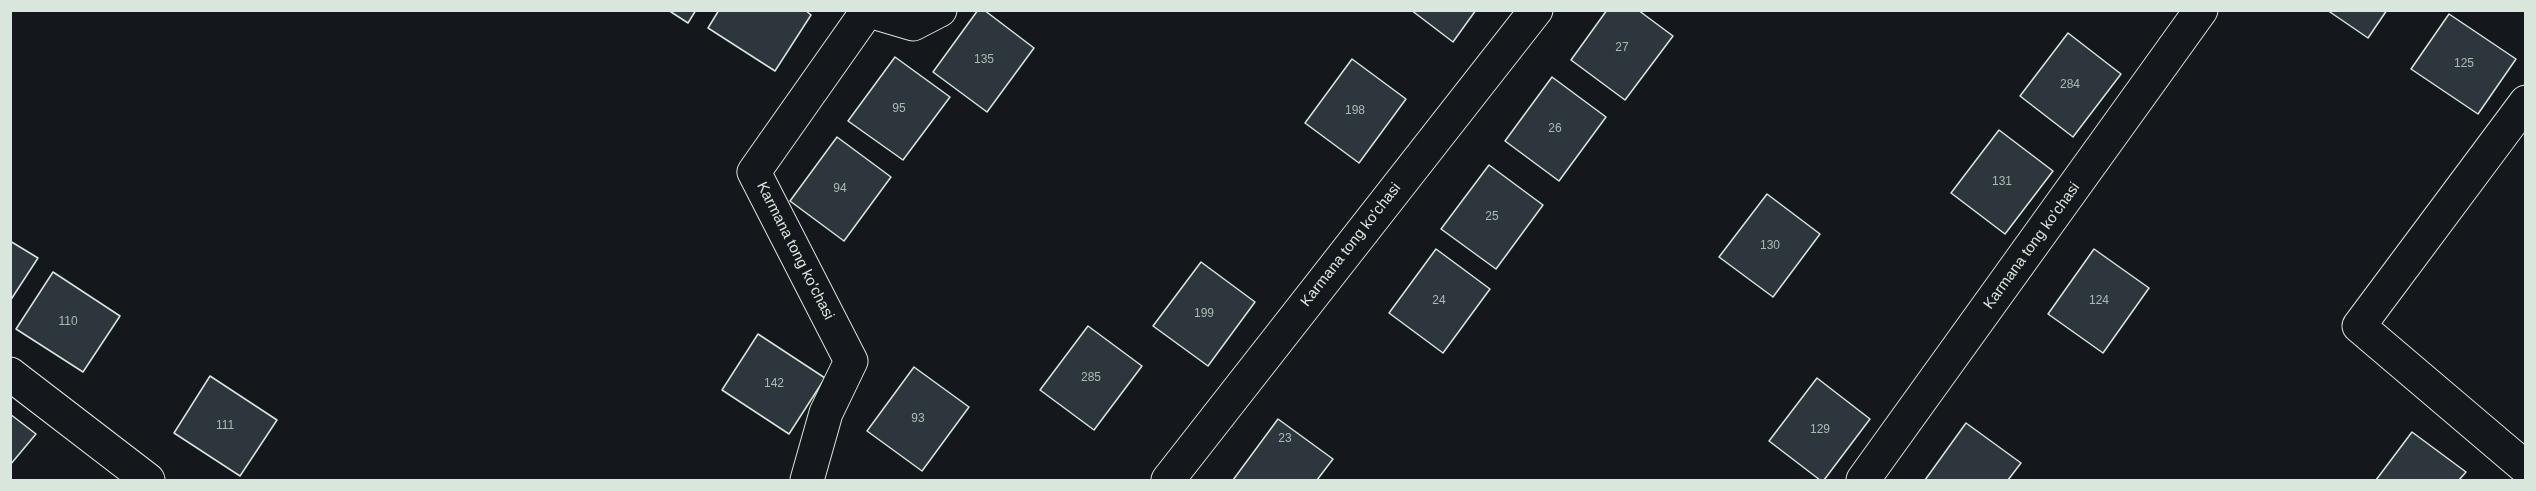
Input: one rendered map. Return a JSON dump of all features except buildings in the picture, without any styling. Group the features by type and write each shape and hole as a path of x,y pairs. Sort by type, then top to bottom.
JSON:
{"street":[{"name":"Karmana tong ko'chasi","path":"807,480 826,413 851,361 754,172 869,11 914,24 940,10"},
{"name":"Karmana tong ko'chasi","path":"1168,480 1536,10"},
{"name":"Karmana tong ko'chasi","path":"1863,480 2200,10"},
{"path":"2518,471 2359,326 2526,102"},
{"path":"10,374 148,480"}]}
